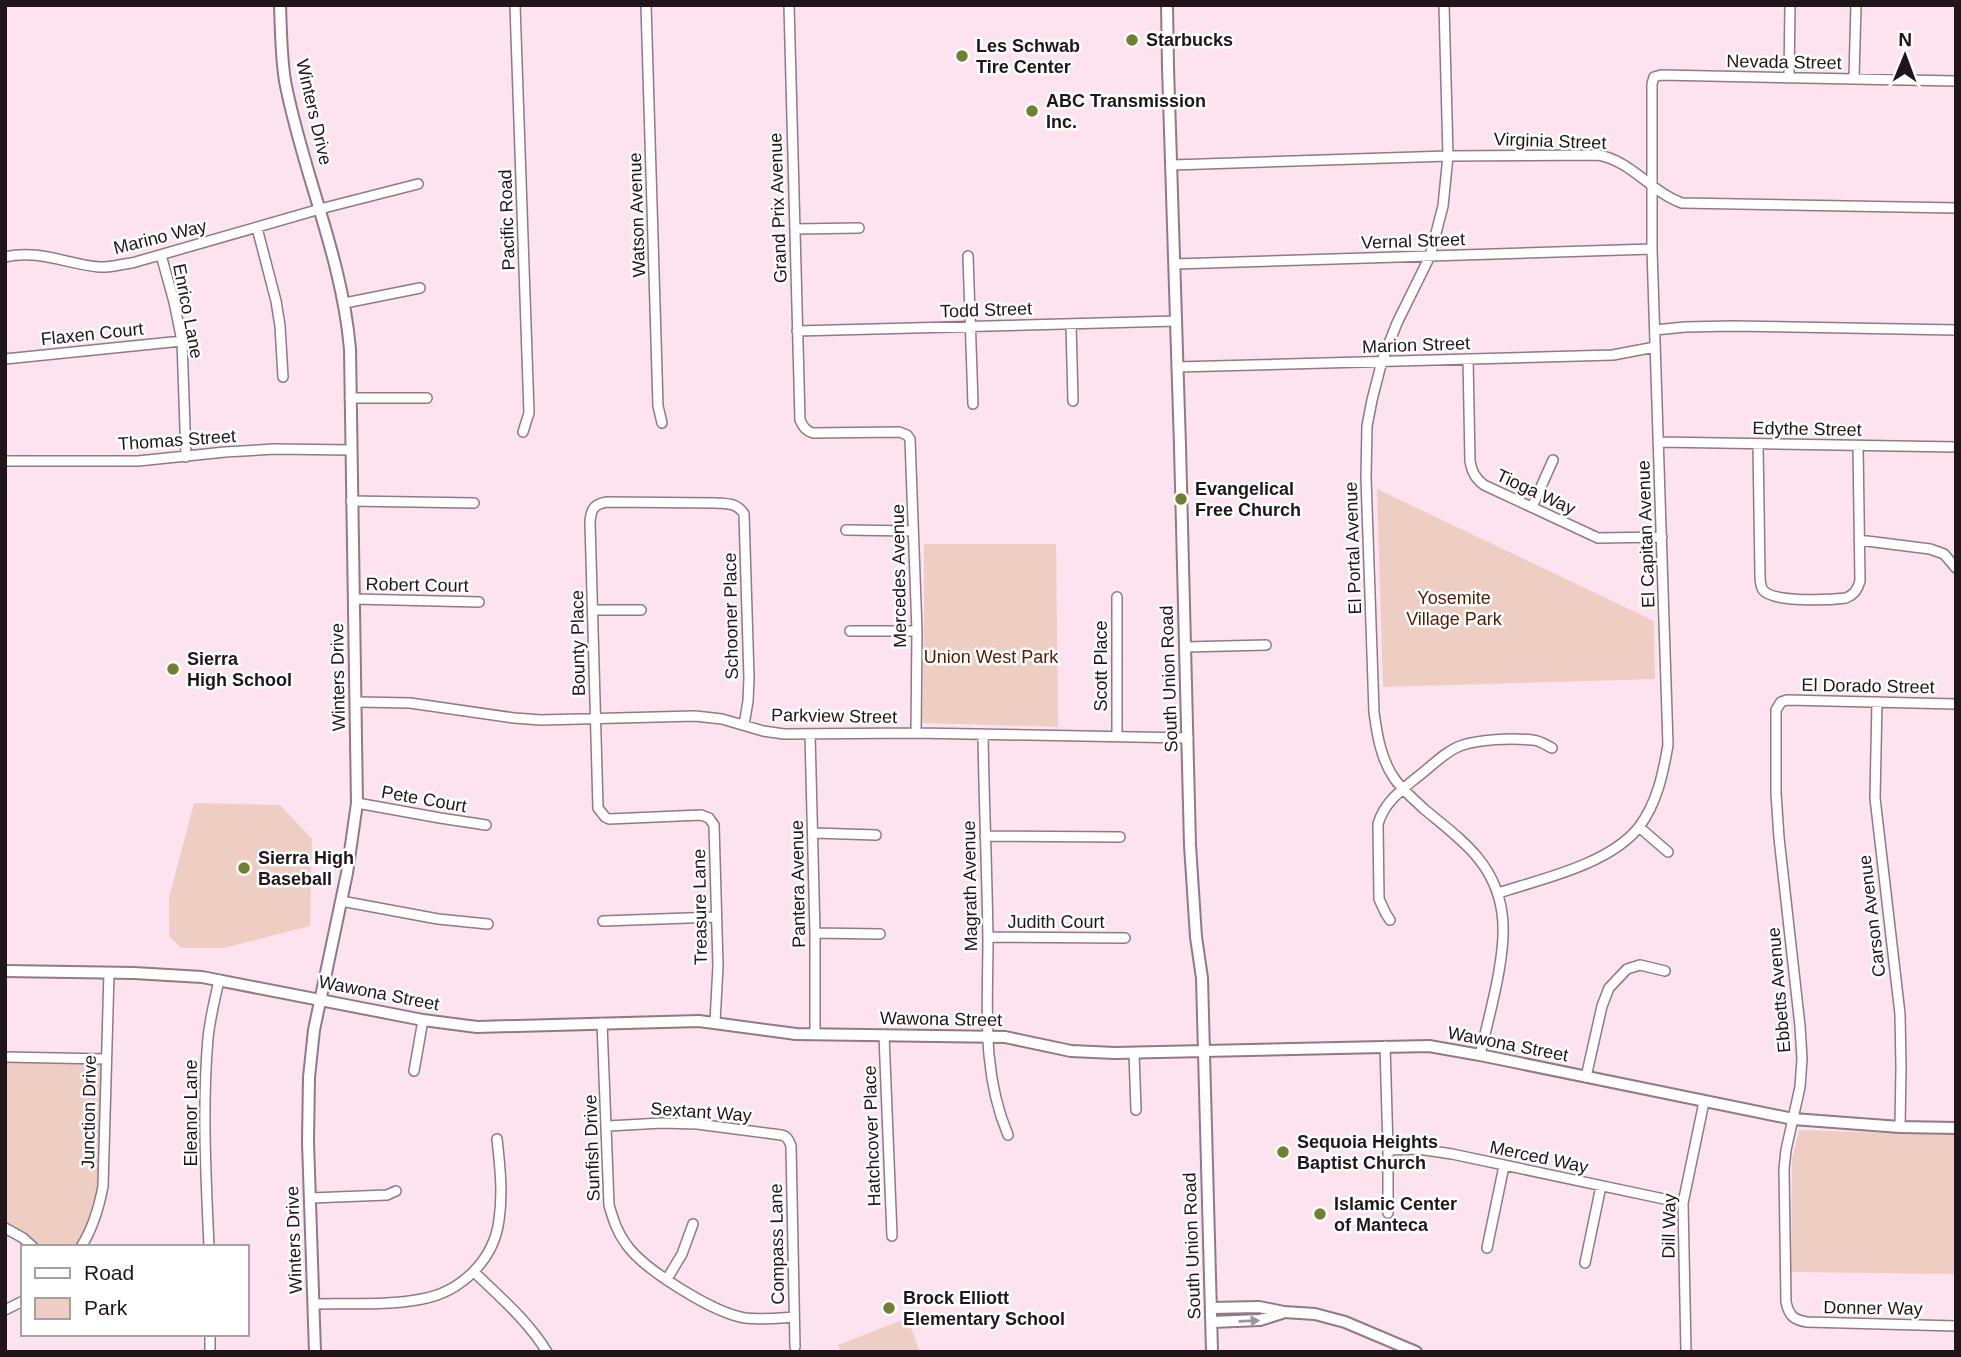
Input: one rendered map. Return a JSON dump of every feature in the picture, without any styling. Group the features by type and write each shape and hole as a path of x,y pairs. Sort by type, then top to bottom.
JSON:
{"street":[{"name":"Winters Drive","path":"280,5 285,80 345,303 350,349 357,803 353,839 314,1030 309,1077 315,1352"},
{"name":"Pacific Road","path":"516,5 529,413 523,432"},
{"name":"Watson Avenue","path":"646,5 658,406 662,423"},
{"name":"Grand Prix Avenue","path":"789,5 800,420 808,431 892,432"},
{"name":"South Union Road","path":"1167,5 1191,845 1196,937 1202,978 1212,1352"},
{"name":"El Portal Avenue","path":"1444,5 1448,156 1443,206 1430,256 1397,323 1382,361 1367,426 1366,477 1374,712 1378,740 1394,778 1473,850 1488,870 1498,893 1503,915 1503,942 1480,1055"},
{"path":"1789,78 1790,5"},
{"path":"1854,78 1856,5"},
{"name":"Nevada Street","path":"1654,77 1956,81"},
{"name":"El Capitan Avenue","path":"1498,893 1572,870 1604,855 1624,841 1639,828 1663,776 1668,746 1652,249 1654,77"},
{"name":"Virginia Street","path":"1172,165 1448,156 1598,155 1619,161 1670,199 1682,203 1956,208"},
{"name":"Marino Way","path":"5,257 46,256 101,267 132,263 418,184"},
{"path":"257,228 276,301 283,377"},
{"path":"795,229 859,228"},
{"name":"Vernal Street","path":"1175,264 1652,249"},
{"name":"Enrico Lane","path":"161,255 182,341 186,457"},
{"path":"968,256 973,404"},
{"path":"345,303 420,288"},
{"name":"Todd Street","path":"797,331 1176,321"},
{"path":"1070,324 1073,401"},
{"path":"1655,330 1733,326 1956,330"},
{"name":"Flaxen Court","path":"5,359 182,341"},
{"name":"Marion Street","path":"1177,367 1613,355 1655,347"},
{"name":"Tioga Way","path":"1468,359 1471,470 1476,478 1484,485 1598,538 1662,537"},
{"path":"350,398 428,398"},
{"name":"Mercedes Avenue","path":"892,432 907,435 910,439 917,631 916,733"},
{"name":"Edythe Street","path":"1659,442 1956,447"},
{"path":"1758,444 1759,574 1764,591 1780,598 1839,599 1852,597 1859,588 1858,446"},
{"name":"Thomas Street","path":"5,461 138,461 275,449 351,450"},
{"path":"1532,507 1553,460"},
{"path":"351,501 474,503"},
{"name":"Bounty Place","path":"682,816 609,818 598,808 591,513 597,503 614,502 724,503 740,508"},
{"name":"Schooner Place","path":"740,508 744,514 749,678 744,724"},
{"path":"846,530 913,531"},
{"path":"1859,540 1930,549 1944,554 1956,568"},
{"name":"Scott Place","path":"1116,597 1117,736"},
{"name":"Robert Court","path":"354,599 479,602"},
{"path":"593,610 641,610"},
{"path":"850,631 917,631"},
{"path":"1185,647 1266,645"},
{"name":"Parkview Street","path":"357,702 410,703 541,720 695,716 784,734 916,733 1188,738"},
{"name":"El Dorado Street","path":"1781,702 1956,704"},
{"name":"Ebbetts Avenue","path":"1781,702 1776,710 1776,793 1802,1059 1800,1087 1784,1169 1786,1303 1791,1317"},
{"name":"Carson Avenue","path":"1877,702 1875,798 1900,1014 1899,1127"},
{"name":"Pantera Avenue","path":"810,734 816,1034"},
{"name":"Magrath Avenue","path":"983,734 988,1062 994,1095 1008,1135"},
{"path":"1390,920 1380,899 1378,824 1381,814 1403,788 1444,755 1460,746 1479,741 1535,740 1552,748"},
{"name":"Pete Court","path":"357,803 486,825"},
{"name":"Treasure Lane","path":"682,816 709,818 714,825 718,966 715,1022"},
{"path":"1639,828 1668,852"},
{"path":"814,833 876,835"},
{"path":"985,835 1120,837"},
{"path":"341,901 438,919 488,924"},
{"path":"603,920 716,917"},
{"path":"816,933 880,934"},
{"name":"Judith Court","path":"988,937 1125,938"},
{"path":"1586,1077 1602,1006 1609,988 1627,969 1640,965 1665,971"},
{"name":"Wawona Street","path":"5,971 202,977 423,1020 477,1027 715,1022 782,1033 1004,1037 1071,1051 1134,1053 1429,1046 1793,1119 1899,1127 1956,1128"},
{"name":"Junction Drive","path":"82,1245 98,1210 103,1186 109,973"},
{"name":"Eleanor Lane","path":"209,1245 206,1070 211,1019 219,980"},
{"path":"414,1071 423,1020"},
{"name":"Sunfish Drive","path":"603,1023 609,1205 614,1223 628,1247 645,1264 667,1279 699,1300 728,1314 758,1319 794,1317"},
{"name":"Hatchcover Place","path":"884,1035 892,1236"},
{"path":"1385,1046 1388,1213"},
{"path":"1134,1053 1136,1110"},
{"path":"5,1057 106,1059"},
{"name":"Dill Way","path":"1686,1352 1683,1203 1704,1102"},
{"name":"Sextant Way","path":"608,1126 697,1124 785,1135 790,1141"},
{"path":"314,1304 393,1303 423,1299 444,1292 474,1272 487,1255 499,1222 501,1181 497,1139"},
{"name":"Compass Lane","path":"790,1141 795,1347"},
{"name":"Merced Way","path":"1388,1150 1418,1149 1440,1152 1683,1203"},
{"path":"1487,1248 1504,1166"},
{"path":"1585,1264 1601,1186"},
{"path":"310,1198 387,1195 396,1191"},
{"path":"667,1279 682,1254 693,1224"},
{"path":"5,1228 31,1245"},
{"path":"474,1272 513,1309 547,1352"},
{"path":"5,1310 21,1302"},
{"path":"1211,1308 1259,1307 1315,1314 1345,1322 1416,1352"},
{"path":"1212,1322 1260,1320 1284,1312"},
{"name":"Donner Way","path":"1791,1317 1807,1322 1956,1326"}],"green space":[{"name":"Yosemite Village Park","path":"1377,489 1654,621 1655,679 1383,687"},
{"name":"Union West Park","path":"924,544 1056,544 1058,727 922,723"},
{"name":"Sierra High Baseball","path":"194,803 280,805 312,839 310,926 224,948 181,948 169,936 169,898"},
{"path":"5,1057 106,1059 103,1186 82,1245 30,1245 5,1228"},
{"path":"1799,1130 1956,1135 1956,1274 1791,1272 1792,1159"},
{"path":"907,1318 920,1352 841,1352 838,1345"}],"place":[{"name":"Starbucks","path":"1132,40"},
{"name":"Les Schwab Tire Center","path":"962,56"},
{"name":"ABC Transmission Inc.","path":"1032,111"},
{"name":"Evangelical Free Church","path":"1181,499"},
{"name":"Sierra High School","path":"173,669"},
{"name":"Sierra High Baseball","path":"244,868"},
{"name":"Sequoia Heights Baptist Church","path":"1283,1152"},
{"name":"Islamic Center of Manteca","path":"1320,1214"},
{"name":"Brock Elliott Elementary School","path":"889,1308"}]}
